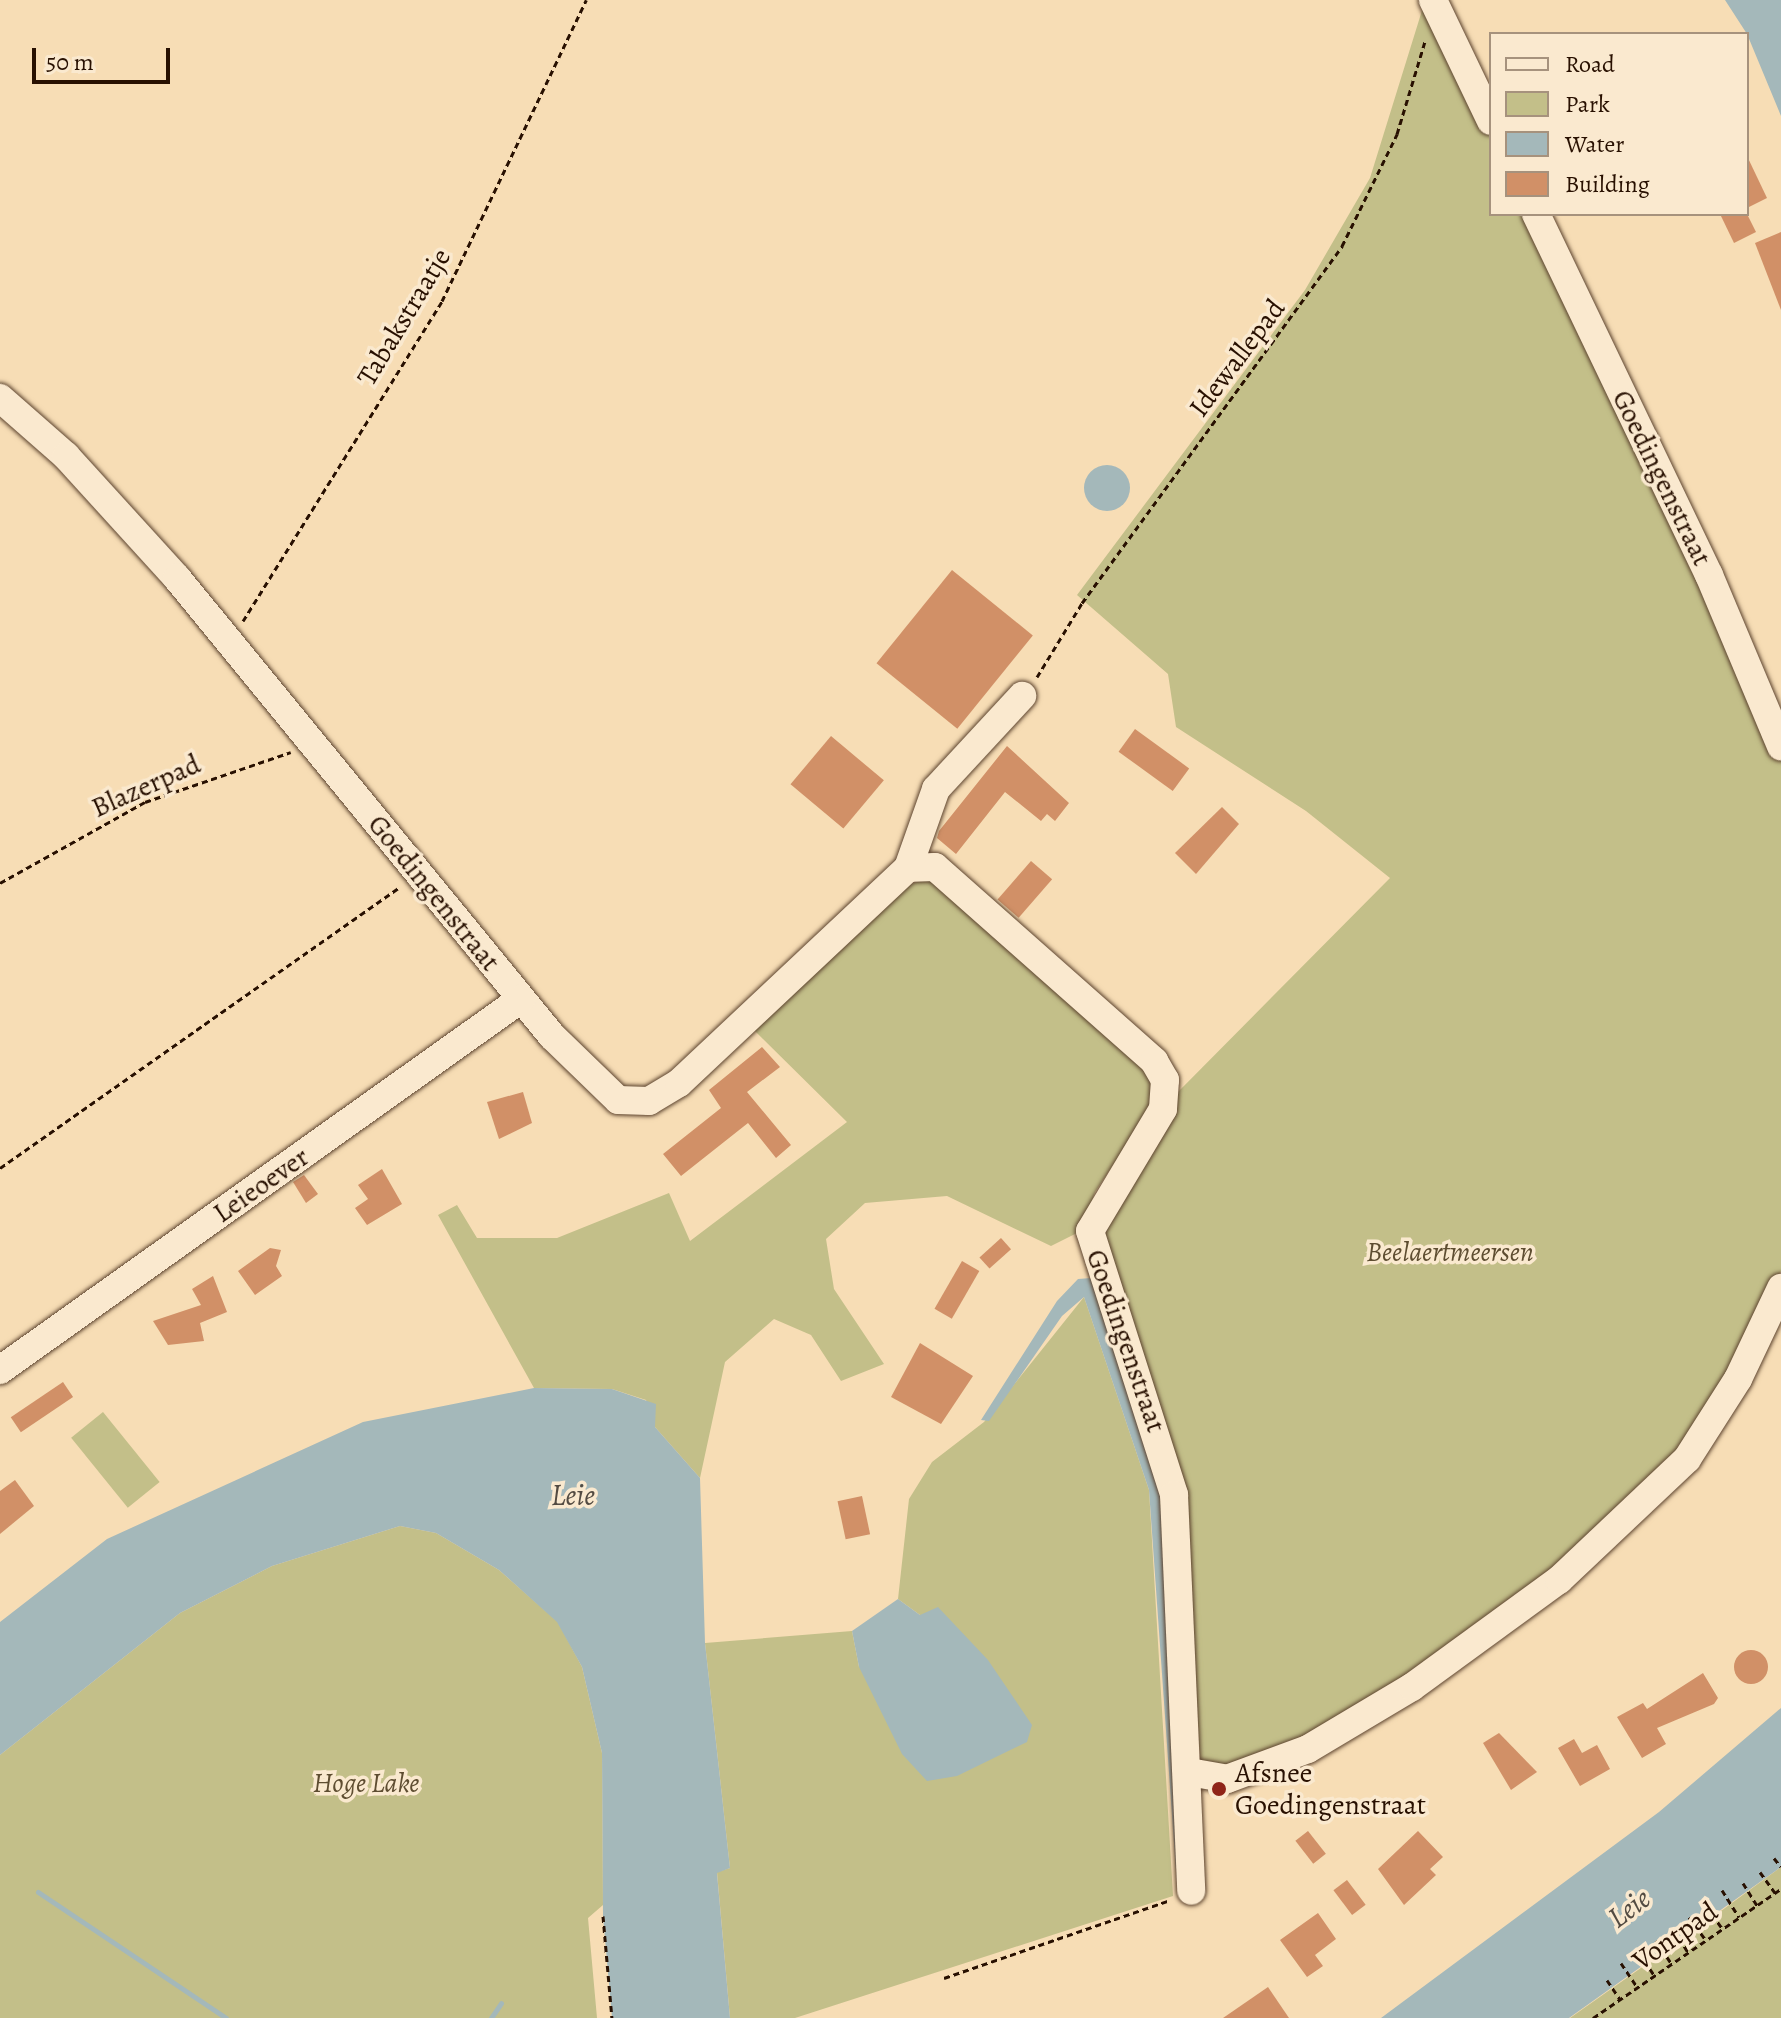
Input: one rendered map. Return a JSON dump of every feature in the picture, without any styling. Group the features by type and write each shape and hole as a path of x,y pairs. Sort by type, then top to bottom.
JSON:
{"street":[{"path":"1438,11 1489,117"},
{"name":"Goedingenstraat","path":"1537,216 1709,575 1781,746"},
{"name":"Goedingenstraat","path":"0,398 66,456 231,641 417,875 601,1089 633,1104 649,1101 679,1083 908,868 935,867 1154,1061 1165,1080 1163,1109 1090,1231 1174,1495 1189,1772 1191,1891"},
{"path":"908,868 910,845 936,789 1022,696"},
{"name":"Leieoever","path":"0,1370 521,999"},
{"path":"1189,1772 1227,1779 1308,1749 1412,1687 1559,1580 1687,1459 1738,1379 1781,1288"}],"path":[{"name":"Tabakstraatje","path":"231,641 442,301 586,0"},
{"name":"Idewallepad","path":"1022,696 1342,246 1397,134 1426,39 1438,11"},
{"name":"Blazerpad","path":"0,883 145,802 315,744"},
{"path":"0,1168 417,875"},
{"path":"1774,1858 1781,1867"},
{"path":"1760,1872 1775,1893"},
{"path":"1743,1883 1758,1907"},
{"name":"Vontpad","path":"1593,2018 1781,1889"},
{"path":"1722,1890 1739,1917"},
{"path":"944,1978 1106,1928 1191,1891"},
{"path":"1706,1906 1722,1928"},
{"path":"603,1916 612,2018"},
{"path":"1689,1917 1706,1940"},
{"path":"1674,1929 1688,1952"},
{"path":"1656,1940 1671,1963"},
{"path":"1639,1952 1654,1975"},
{"path":"1621,1963 1637,1987"},
{"path":"1607,1980 1620,1999"}],"green space":[{"name":"Beelaertmeersen","path":"1424,4 1489,133 1489,216 1531,216 1781,758 1781,1271 1704,1427 1485,1630 1267,1761 1201,1771 1182,1480 1101,1231 1176,1094 1390,878 1306,811 1176,727 1168,674 1077,595 1305,290 1370,178"},
{"path":"928,877 1154,1077 1155,1102 1095,1192 1081,1231 1051,1246 947,1196 865,1203 826,1239 834,1289 884,1364 841,1381 811,1335 774,1319 725,1362 700,1478 655,1427 646,1400 612,1389 534,1388 438,1215 457,1205 477,1238 557,1238 669,1193 690,1241 847,1122 754,1030 901,889"},
{"path":"1084,1297 1149,1490 1173,1896 795,2018 730,2018 717,1872 730,1868 705,1643 852,1631 859,1667 920,1615 898,1599 909,1499 932,1462 984,1422"},
{"path":"103,1412 160,1482 128,1508 71,1438"},
{"name":"Hoge Lake","path":"400,1526 436,1533 499,1570 558,1622 582,1667 602,1753 603,1905 588,1918 597,2018 0,2018 0,1755 180,1613 272,1566"},
{"path":"1781,1867 1781,2018 1570,2018 1706,1922"}],"water":[{"path":"1725,0 1781,0 1781,116 1749,39 1749,32 1746,32"},
{"path":"1107,465 1123,472 1130,488 1123,504 1107,511 1091,504 1084,488 1091,472"},
{"path":"1091,1278 1164,1503 1177,1886 1149,1490 1084,1297 1062,1316 989,1421 981,1420 1057,1301 1078,1279"},
{"name":"Leie","path":"534,1388 612,1389 656,1404 655,1427 700,1478 705,1643 730,1868 717,1873 730,2018 612,2018 603,1916 602,1753 582,1667 557,1622 499,1570 436,1533 400,1526 272,1566 180,1613 0,1755 0,1622 107,1539 363,1422"},
{"path":"898,1599 920,1615 938,1607 988,1660 1032,1725 1027,1742 957,1776 927,1781 902,1754 859,1667 852,1631"},
{"name":"Leie","path":"1781,1708 1781,1867 1569,2018 1381,2018 1659,1812"}],"building":[{"path":"1749,160 1767,198 1749,207"},
{"path":"1721,216 1748,216 1756,232 1734,243"},
{"path":"1781,232 1781,310 1755,243"},
{"path":"952,570 1033,635 957,729 876,663"},
{"path":"1135,729 1189,768 1173,791 1119,752"},
{"path":"831,736 884,780 843,829 791,784"},
{"path":"1007,746 1069,803 1055,821 1047,814 1041,821 1005,792 956,854 937,838 939,831"},
{"path":"1222,807 1239,824 1196,874 1175,853"},
{"path":"1031,861 1052,879 1019,918 998,899"},
{"path":"762,1047 780,1067 747,1092 791,1145 776,1158 748,1123 681,1176 663,1154 721,1108 709,1090"},
{"path":"523,1092 532,1123 499,1139 487,1102"},
{"path":"382,1169 402,1204 367,1225 355,1208 368,1199 358,1185"},
{"path":"304,1175 318,1194 306,1203 293,1182"},
{"path":"1001,1238 1011,1249 989,1269 979,1257"},
{"path":"270,1248 281,1250 276,1266 282,1276 255,1295 238,1271"},
{"path":"962,1261 979,1271 952,1319 934,1309"},
{"path":"213,1276 227,1312 200,1323 204,1341 168,1345 153,1321 201,1305 192,1289"},
{"path":"920,1343 973,1376 941,1424 891,1397"},
{"path":"63,1382 73,1397 21,1432 11,1417"},
{"path":"15,1480 34,1506 0,1534 0,1491"},
{"path":"862,1496 870,1534 846,1539 838,1501"},
{"path":"1751,1650 1763,1655 1768,1667 1763,1679 1751,1684 1739,1679 1734,1667 1739,1655"},
{"path":"1703,1673 1718,1698 1714,1704 1657,1728 1666,1744 1642,1758 1617,1717 1643,1703 1647,1709"},
{"path":"1499,1733 1537,1772 1511,1790 1483,1743"},
{"path":"1574,1739 1582,1753 1597,1745 1610,1769 1580,1786 1558,1748"},
{"path":"1308,1831 1326,1854 1313,1864 1295,1841"},
{"path":"1418,1831 1443,1857 1430,1869 1436,1875 1404,1905 1378,1869"},
{"path":"1347,1880 1366,1905 1352,1915 1333,1890"},
{"path":"1318,1913 1336,1939 1315,1955 1323,1966 1307,1977 1280,1940"},
{"path":"1268,1987 1289,2018 1223,2018"}],"waterway":[{"path":"38,1892 226,2018"},
{"path":"491,2018 501,2003"}],"place":[{"name":"Afsnee Goedingenstraat","path":"1219,1789"}]}
